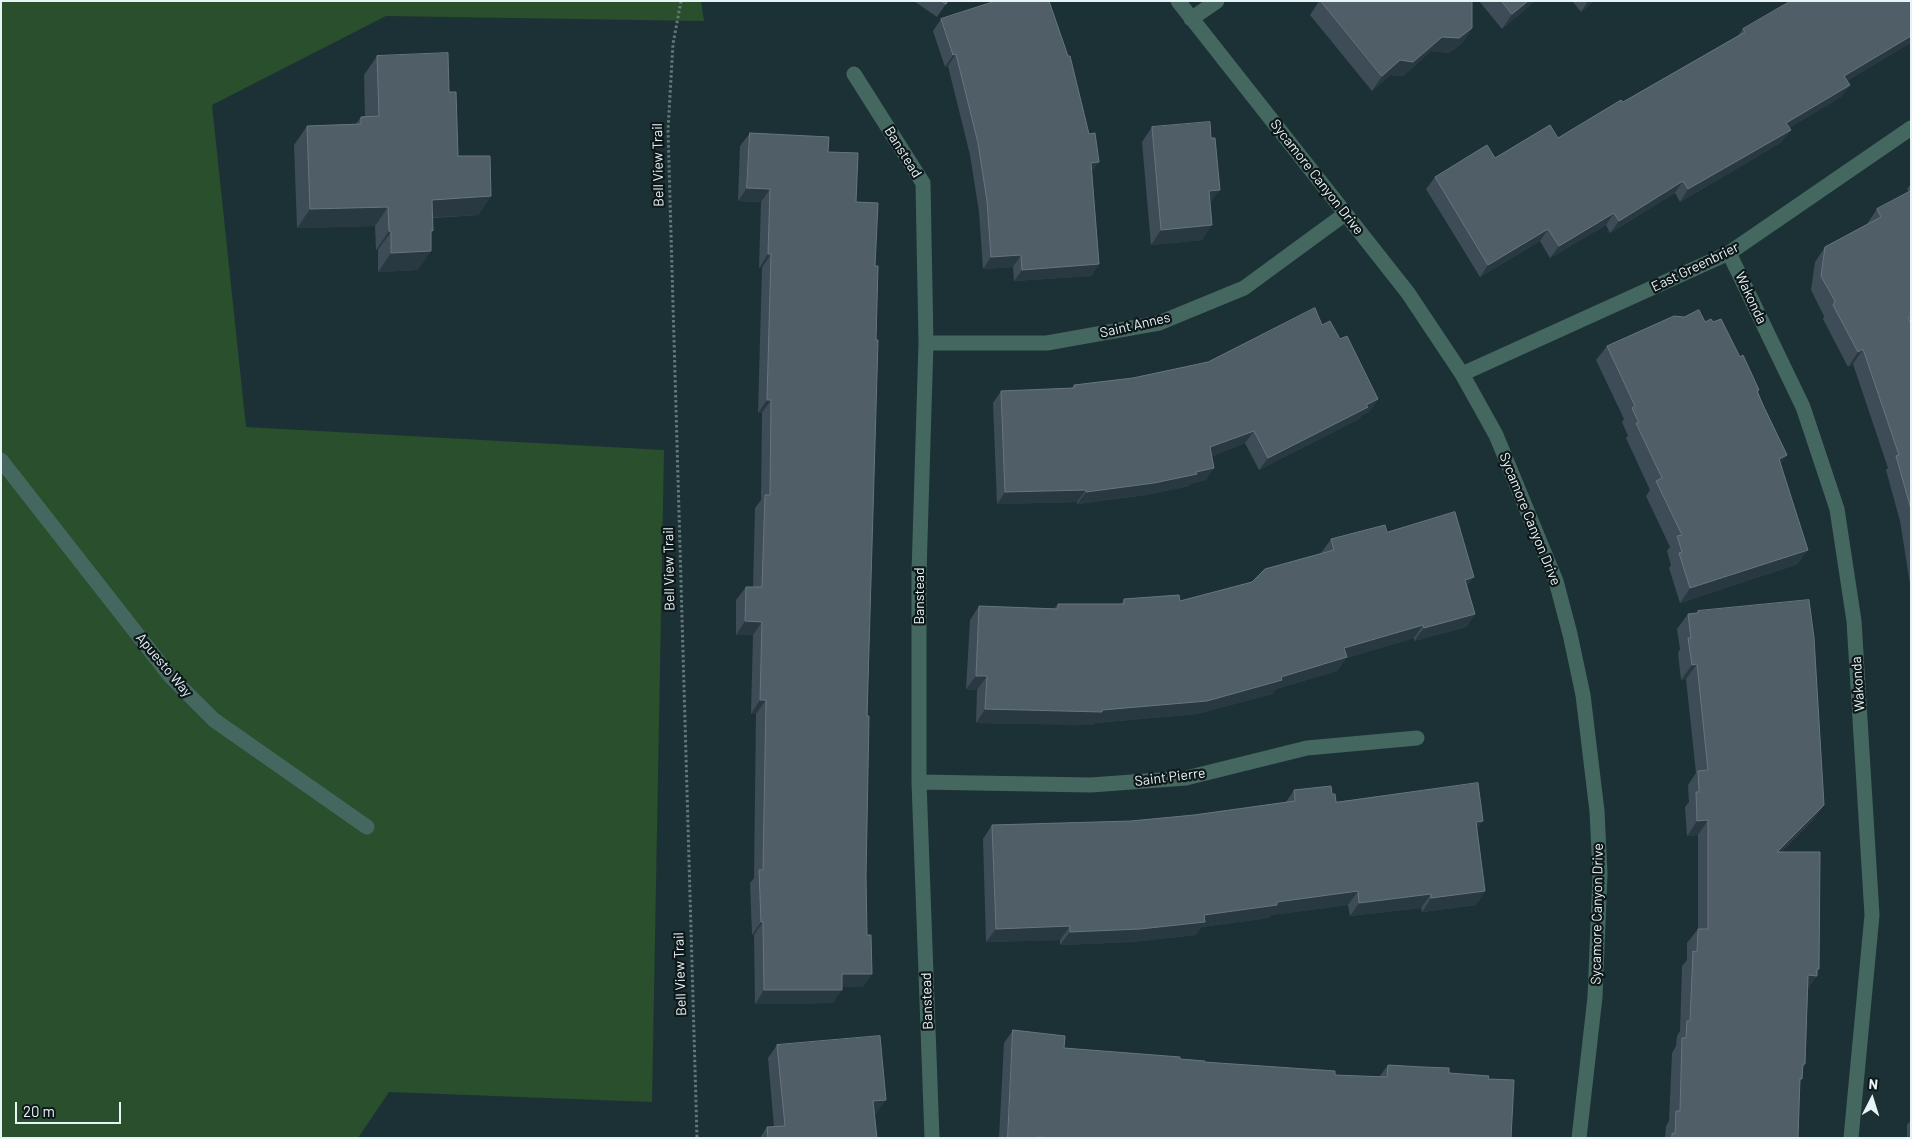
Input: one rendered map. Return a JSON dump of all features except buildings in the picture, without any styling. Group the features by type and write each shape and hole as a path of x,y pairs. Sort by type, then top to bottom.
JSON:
{"street":[{"name":"Sycamore Canyon Drive","path":"1178,1 1408,292 1462,374 1496,434 1556,581 1583,695 1597,811 1600,874 1595,997 1579,1138"},
{"path":"1191,19 1217,1"},
{"name":"Banstead","path":"854,74 923,183 926,343 919,573 919,782 932,1138"},
{"name":"East Greenbrier","path":"1462,374 1730,253 1911,128"},
{"name":"Saint Annes","path":"926,343 1047,343 1159,323 1244,288 1345,214"},
{"name":"Wakonda","path":"1730,253 1803,407 1837,509 1854,621 1872,915 1851,1138"},
{"name":"Apuesto Way","path":"1,460 170,676 214,720 367,827"},
{"name":"Saint Pierre","path":"919,782 1091,785 1186,778 1307,748 1417,738"}],"path":[{"name":"Bell View Trail","path":"680,1 673,44 668,130 697,1138"}],"green space":[{"path":"1,1 701,1 704,21 386,16 212,105 246,427 664,450 652,1102 389,1092 358,1138 1,1138"}]}
